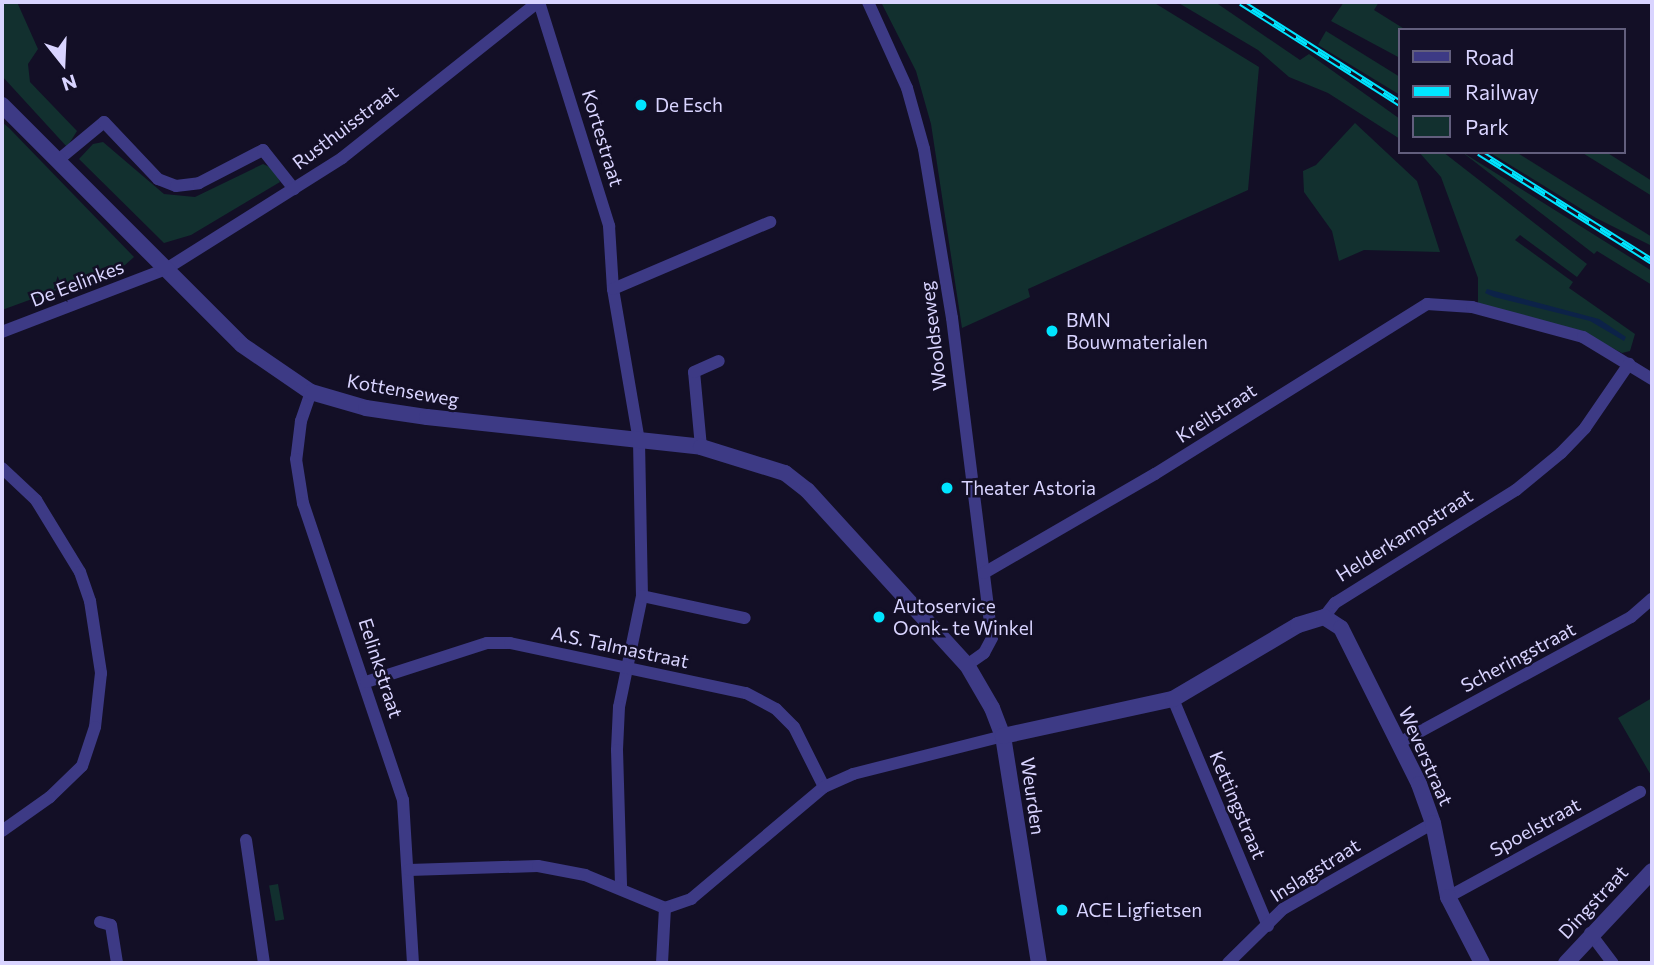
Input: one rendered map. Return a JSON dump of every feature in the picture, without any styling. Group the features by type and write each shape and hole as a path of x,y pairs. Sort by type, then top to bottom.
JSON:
{"street":[{"name":"Rusthuisstraat","path":"166,269 341,158 538,2"},
{"name":"Kortestraat","path":"538,2 610,226 613,289 639,441 642,596 619,707 617,750 621,888"},
{"name":"Wooldseweg","path":"868,2 906,88 925,149 952,318 992,638 984,653 967,665"},
{"name":"Kottenseweg","path":"2,106 242,345 311,392 366,408 426,418 701,447 785,473 807,489 967,665 1003,736"},
{"path":"57,161 104,122 158,179 176,187 199,183 251,152 262,150 294,189"},
{"path":"613,289 770,222"},
{"name":"De Eelinkes","path":"2,332 166,269"},
{"name":"Kreilstraat","path":"984,573 1155,474 1415,308 1442,303 1472,307 1583,337 1652,379"},
{"path":"701,447 694,372 719,361"},
{"name":"Helderkampstraat","path":"1003,736 1173,699 1298,625 1324,617 1335,603 1516,490 1562,453 1585,428 1629,364"},
{"name":"Eelinkstraat","path":"311,392 301,421 296,459 303,503 366,682 403,800 413,963"},
{"path":"2,468 36,500 80,572 90,601 101,673 96,727 82,766 50,797 2,831"},
{"path":"642,596 746,618"},
{"name":"Scheringstraat","path":"1399,743 1631,617 1652,599"},
{"name":"Weverstraat","path":"1324,617 1341,628 1399,743 1433,823 1448,897 1482,963"},
{"name":"A.S. Talmastraat","path":"366,682 487,643 628,668 746,693 776,709 794,727 824,787"},
{"name":"Kettingstraat","path":"1173,699 1268,926"},
{"name":"Weurden","path":"665,908 691,899 824,787 853,774 1003,736 1039,963"},
{"name":"Spoelstraat","path":"1448,897 1640,792"},
{"name":"Inslagstraat","path":"1228,963 1283,909 1433,823"},
{"path":"246,840 264,963"},
{"path":"409,870 538,866 621,888 665,908 662,963"},
{"name":"Dingstraat","path":"1566,963 1590,933 1652,871"},
{"path":"100,922 111,925 117,963"},
{"path":"1590,933 1613,963"}],"green space":[{"path":"2,2 17,2 38,49 28,64 30,82 77,131 67,147 2,76"},
{"path":"881,2 1153,2 1259,67 1248,190 1028,289 1030,297 962,328 931,124 916,71"},
{"path":"1177,2 1215,2 1300,60 1309,54 1398,118 1398,138 1328,93 1289,77 1258,50"},
{"path":"1344,2 1379,2 1374,10 1403,28 1398,28 1398,57 1331,21"},
{"path":"1326,31 1398,76 1398,94 1318,45"},
{"path":"2,122 134,257 125,265 2,310"},
{"path":"1355,123 1417,181 1440,252 1364,250 1339,261 1332,231 1304,192 1303,171 1316,165"},
{"path":"103,142 164,194 195,197 263,164 274,169 280,182 191,235 164,243 79,159 93,144"},
{"path":"1421,154 1446,154 1587,264 1577,277 1520,235 1515,240 1573,282 1569,288 1635,334 1630,351 1622,353 1578,330 1478,304 1478,278 1441,177"},
{"path":"1465,154 1652,271 1652,285 1597,251 1594,254"},
{"path":"1492,154 1519,154 1652,237 1652,246 1596,218"},
{"path":"1584,154 1609,154 1652,181 1652,196"},
{"path":"1652,698 1652,777 1618,718"},
{"path":"278,884 284,919 275,921 269,886"}],"water":[{"path":"1487,289 1599,319 1626,337 1624,341 1590,321 1494,297 1485,293"}],"railway":[{"path":"1241,2 1398,102"},
{"path":"1482,154 1652,261"}],"place":[{"name":"De Esch","path":"641,105"},
{"name":"BMN Bouwmaterialen","path":"1052,331"},
{"name":"Theater Astoria","path":"947,488"},
{"name":"Autoservice Oonk- te Winkel","path":"879,617"},
{"name":"ACE Ligfietsen","path":"1062,910"}]}
